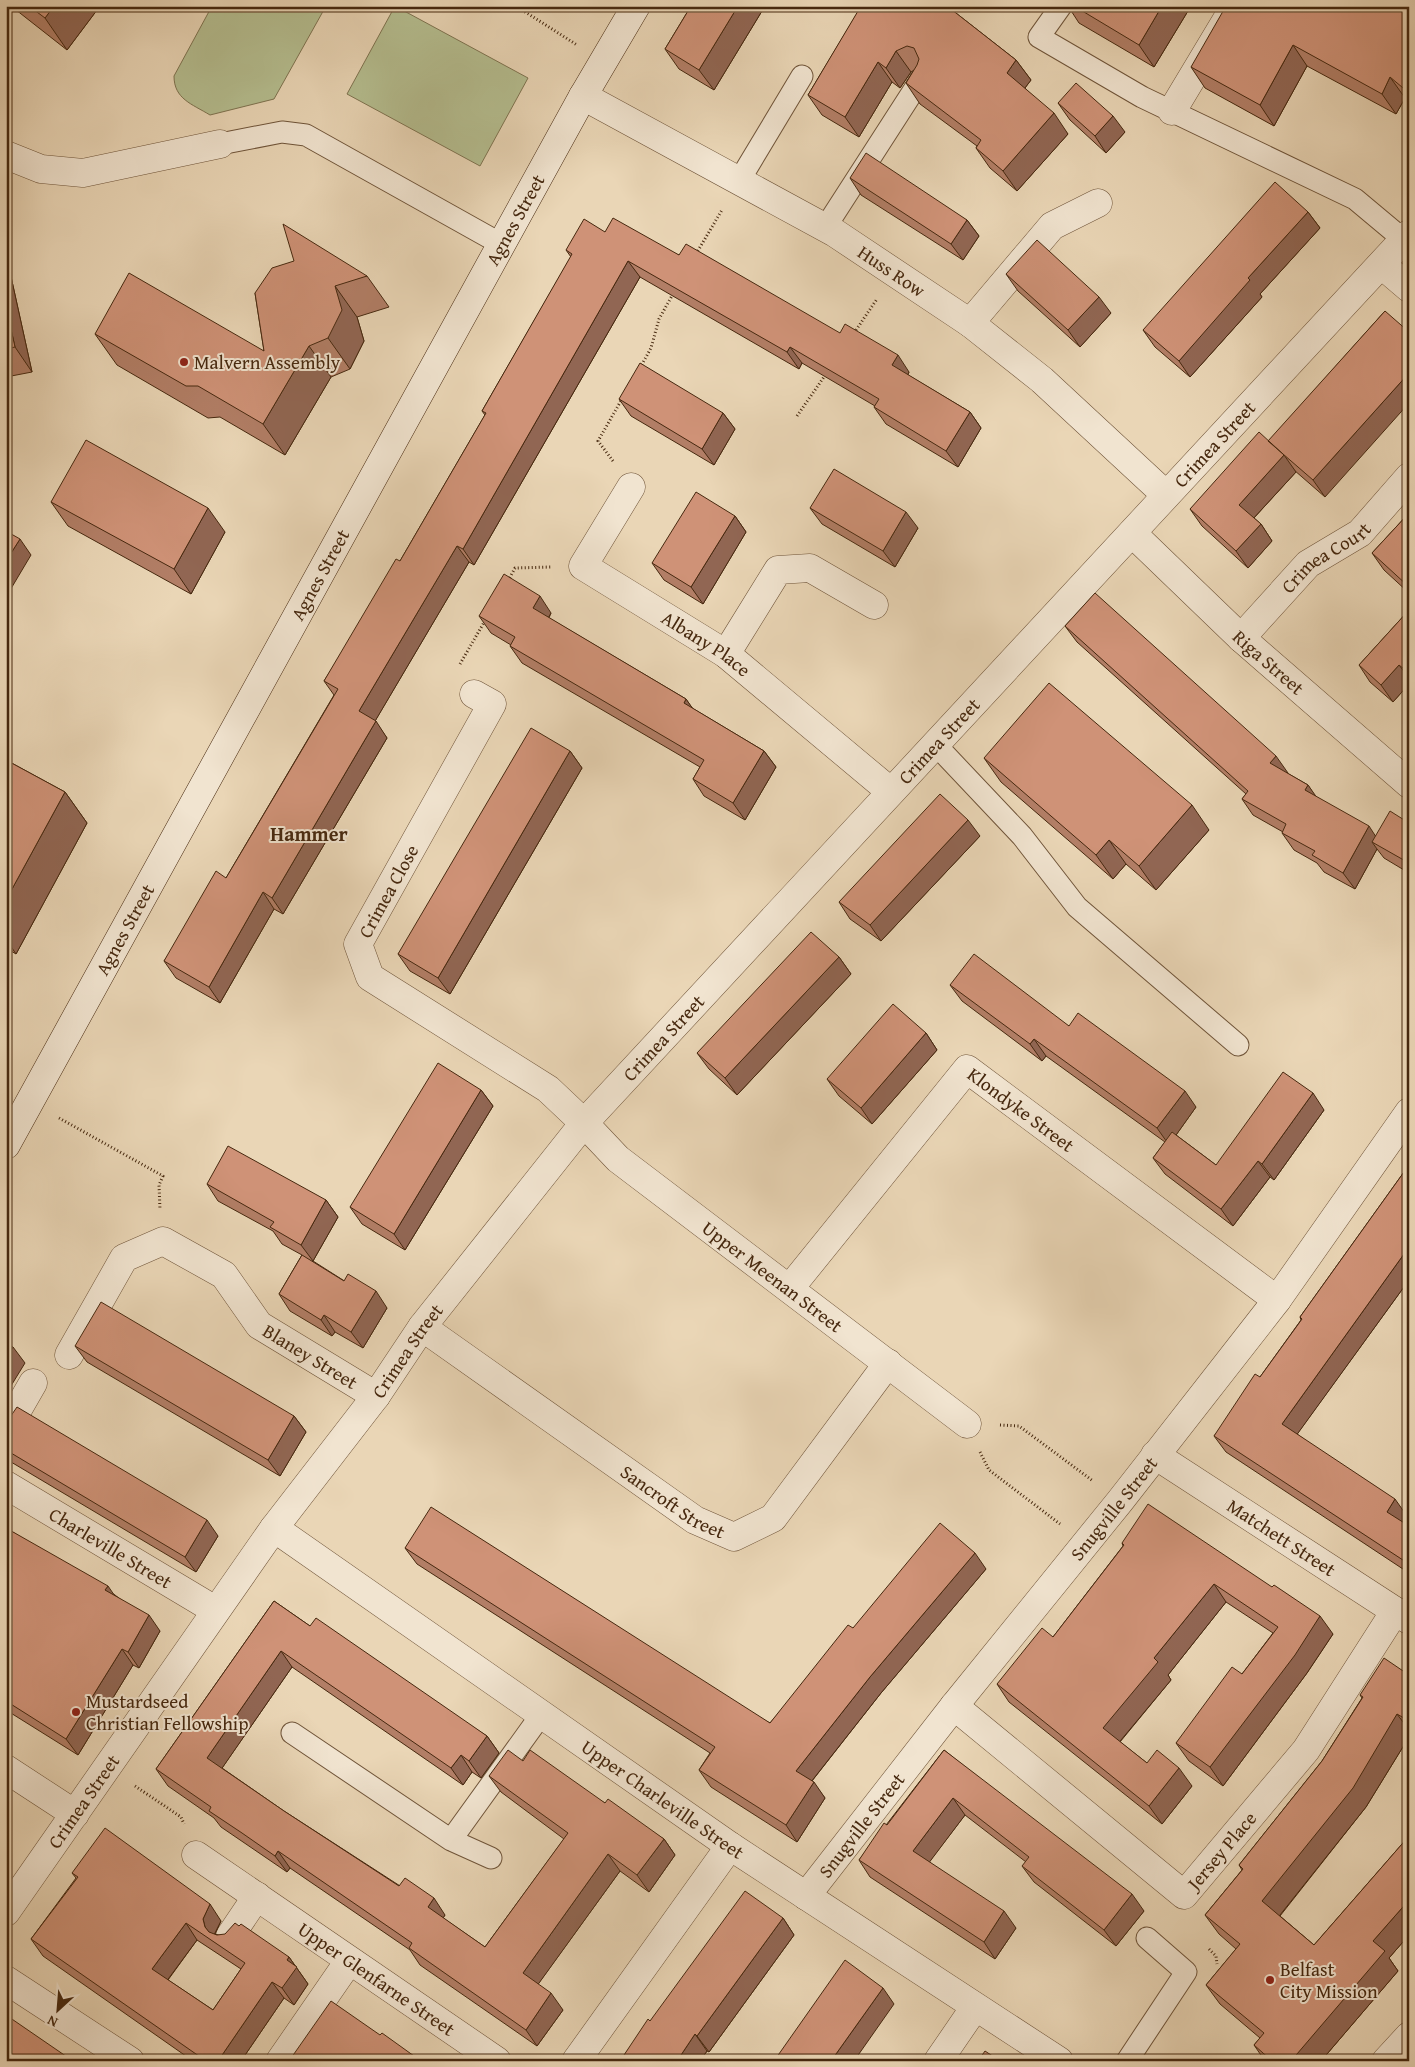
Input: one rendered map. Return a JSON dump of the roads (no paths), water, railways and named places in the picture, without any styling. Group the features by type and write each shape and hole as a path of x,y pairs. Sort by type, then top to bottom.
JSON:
{"street":[{"name":"Agnes Street","path":"6,1145 501,244 583,96 636,6"},
{"path":"1172,111 1234,6"},
{"name":"Huss Row","path":"583,96 825,228 896,272 970,323 1042,380 1166,494"},
{"path":"6,155 41,170 83,173 220,144"},
{"path":"970,323 1052,226 1098,203"},
{"name":"Crimea Street","path":"6,1912 274,1528 376,1396 422,1327 584,1123 1406,237"},
{"path":"1382,265 1409,288"},
{"name":"Crimea Court","path":"1242,638 1308,564 1360,533 1409,477"},
{"name":"Albany Place","path":"631,487 583,566 726,654 890,791"},
{"name":"Riga Street","path":"1132,533 1242,638 1409,784"},
{"path":"726,654 778,570 810,568 874,605"},
{"name":"Crimea Close","path":"474,694 492,704 358,944 370,977 548,1089 584,1123"},
{"name":"Klondyke Street","path":"790,1288 967,1069 1277,1300"},
{"name":"Snugville Street","path":"806,1896 954,1706 1086,1544 1277,1300 1409,1112"},
{"name":"Upper Meenan Street","path":"584,1123 618,1159 967,1424"},
{"name":"Blaney Street","path":"69,1355 124,1258 163,1240 224,1275 259,1325 376,1396"},
{"name":"Sancroft Street","path":"422,1327 695,1520 734,1537 773,1518 888,1363"},
{"path":"6,1430 34,1383"},
{"name":"Matchett Street","path":"1155,1455 1402,1616"},
{"name":"Charleville Street","path":"6,1485 215,1610"},
{"name":"Upper Charleville Street","path":"274,1528 730,1846 1059,2061"},
{"name":"Jersey Place","path":"954,1706 1184,1895 1306,1750 1402,1616"},
{"path":"6,1769 75,1814"},
{"path":"576,2061 730,1846"},
{"name":"Upper Glenfarne Street","path":"196,1855 497,2061"},
{"path":"230,1936 256,1896"},
{"path":"280,2061 349,1961"},
{"path":"6,1980 130,2061"},
{"path":"938,2061 975,2007"},
{"path":"1386,2061 1409,2036"}],"lane":[{"path":"1061,6 1040,37 1142,97 1355,200 1406,237"},
{"path":"739,181 802,76"},
{"path":"825,228 921,79"},
{"path":"220,144 282,132 306,136 501,244"},
{"path":"935,744 1022,836 1077,907 1238,1045"},
{"path":"450,1840 541,1715"},
{"path":"292,1733 450,1840 491,1858"},
{"path":"1128,2061 1186,1972 1147,1938"}],"place":[{"name":"Malvern Assembly","path":"184,362"},
{"name":"Mustardseed Christian Fellowship","path":"76,1712"},
{"name":"Belfast City Mission","path":"1270,1980"}],"district":[{"name":"Hammer","path":"309,834"}]}
